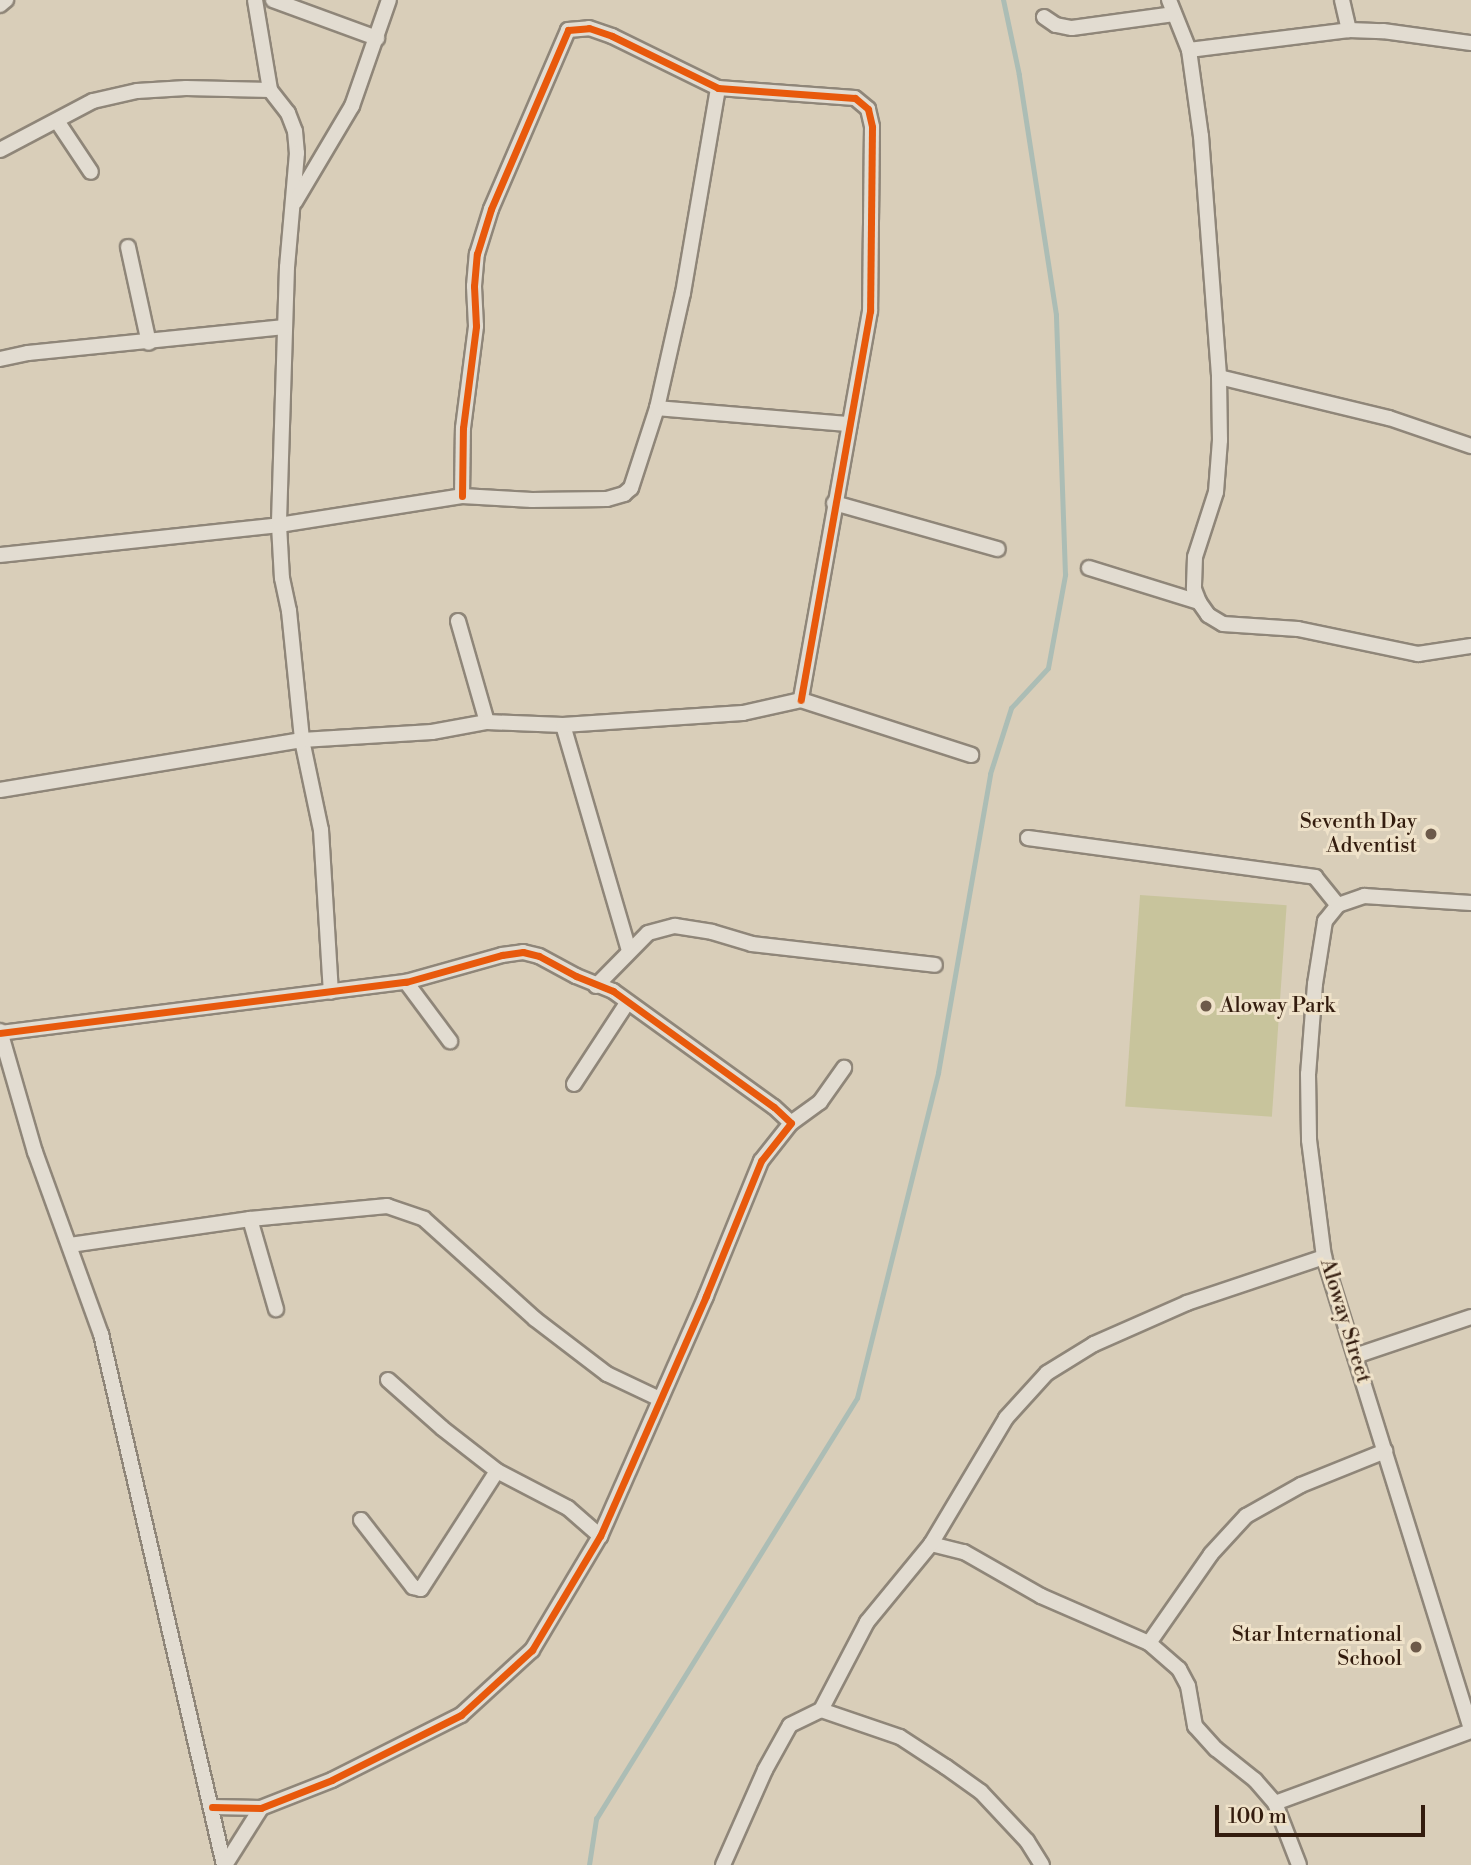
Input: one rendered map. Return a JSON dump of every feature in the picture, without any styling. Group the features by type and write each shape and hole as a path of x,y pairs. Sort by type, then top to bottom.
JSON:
{"street":[{"path":"0,5 6,0"},
{"path":"255,0 270,90 288,113 295,131 297,153 285,327 279,525 282,578 289,611 302,740 321,830 331,992"},
{"path":"273,0 377,38"},
{"path":"292,206 352,106 389,0"},
{"path":"1169,0 1189,50 1201,136 1219,377 1220,440 1216,492 1195,558 1194,589 1199,602 1208,615 1223,624 1297,629 1418,654 1471,646"},
{"path":"1342,0 1349,30"},
{"path":"1044,17 1056,25 1072,27 1174,14"},
{"path":"461,496 463,428 476,326 474,286 477,254 491,209 562,37 568,30 589,28 612,36 718,88 855,98 868,109 872,127 870,312 800,699"},
{"path":"1189,50 1349,30 1383,31 1471,43"},
{"path":"0,150 93,101 136,91 186,88 270,90"},
{"path":"0,555 279,525 461,496 532,500 615,498 631,488 657,408 683,293 718,88"},
{"path":"57,121 91,172"},
{"path":"128,247 149,343"},
{"path":"0,359 28,353 149,343 285,327"},
{"path":"1219,377 1389,418 1471,446"},
{"path":"657,408 849,424"},
{"path":"834,503 998,549"},
{"path":"1089,568 1199,602"},
{"path":"458,621 487,722"},
{"path":"0,790 302,740 420,733 487,722 563,725 743,713 800,699 971,755"},
{"path":"563,725 629,951"},
{"path":"1028,838 1315,877 1338,905 1364,897 1471,903"},
{"name":"Aloway Street","path":"1338,905 1325,921 1315,984 1308,1074 1310,1140 1324,1257 1471,1729"},
{"path":"596,986 648,933 675,926 712,932 752,944 935,965"},
{"path":"224,1865 101,1334 35,1152 0,1032 405,982 502,954 523,952 539,956 596,986 613,991 774,1107 790,1123"},
{"path":"405,982 450,1041"},
{"path":"574,1084 627,1003"},
{"path":"212,1807 261,1808 332,1780 461,1715 532,1650 600,1536 761,1161 790,1123 820,1102 844,1068"},
{"path":"70,1245 250,1219 387,1206 414,1214 464,1253 535,1319 607,1374 660,1399"},
{"path":"250,1219 276,1309"},
{"path":"723,1865 765,1770 790,1725 821,1710 867,1622 931,1544 1006,1418 1047,1373 1094,1344 1187,1303 1324,1257"},
{"path":"1355,1356 1471,1317"},
{"path":"388,1380 442,1428 497,1471 568,1508 600,1536"},
{"path":"1149,1643 1211,1554 1246,1516 1301,1485 1385,1451"},
{"path":"361,1520 414,1587 421,1589 497,1471"},
{"path":"931,1544 964,1552 1041,1596 1149,1643 1179,1668 1188,1686 1195,1726 1216,1749 1255,1780 1275,1803 1299,1865"},
{"path":"821,1710 900,1737 964,1780 981,1792 1027,1841 1042,1865"},
{"path":"1275,1803 1471,1729"},
{"path":"224,1865 261,1808"}],"shaded area":[{"name":"Aloway Park","path":"1140,895 1287,905 1272,1117 1125,1106"}],"waterway":[{"path":"589,1865 596,1819 857,1398 938,1073 990,774 1011,708 1048,668 1065,575 1056,315 1019,75 1003,0"}],"cycle path":[{"path":"462,496 463,428 476,326 474,286 477,254 491,209 568,30 589,28 612,36 718,88 855,98 868,109 872,127 870,311 801,700"},
{"path":"0,1033 406,982 502,955 523,952 539,956 576,976 613,991 774,1107 791,1123 761,1161 706,1296 600,1536 532,1650 461,1715 332,1780 261,1808 212,1807"}],"place":[{"name":"Seventh Day Adventist","path":"1431,834"},
{"name":"Aloway Park","path":"1206,1006"},
{"name":"Star International School","path":"1416,1647"}]}
